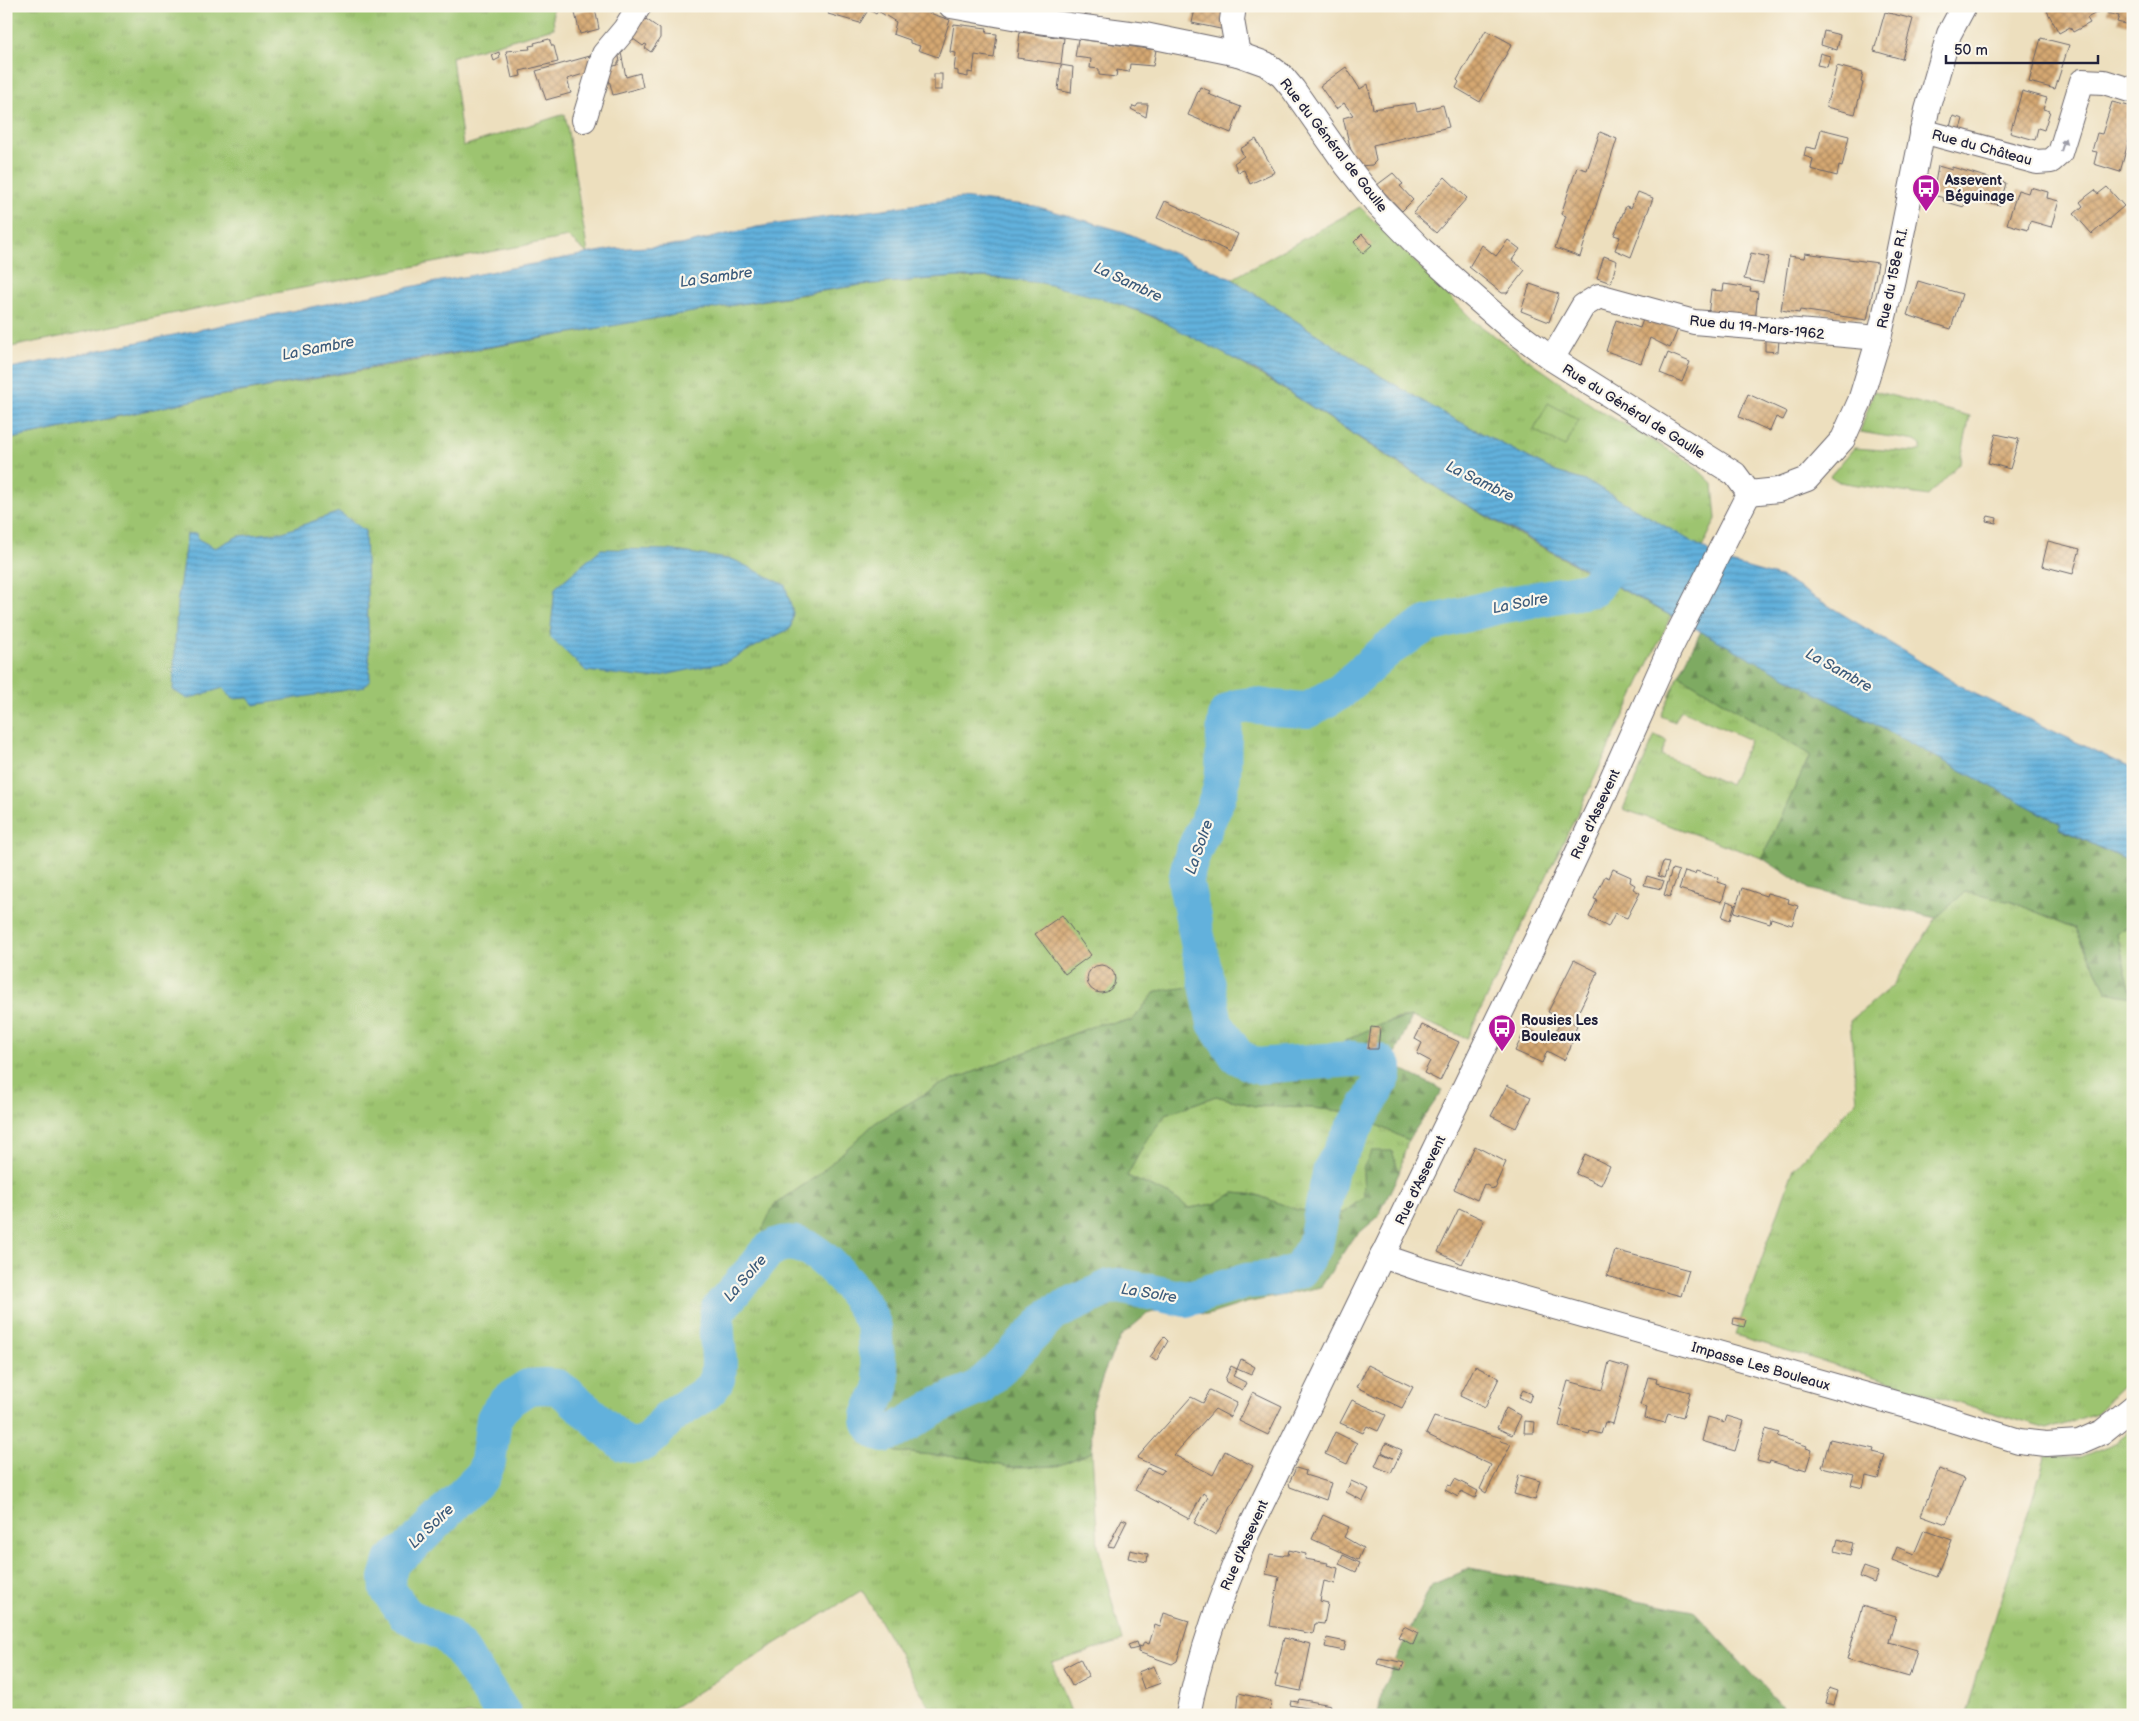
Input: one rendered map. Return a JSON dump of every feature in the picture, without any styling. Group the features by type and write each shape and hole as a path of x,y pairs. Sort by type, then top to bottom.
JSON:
{"street":[{"path":"584,120 604,54 626,30 639,6"},
{"name":"Rue du Général de Gaulle","path":"951,6 1030,20 1145,35 1238,54 1266,64 1282,76 1293,89 1347,166 1378,205 1422,250 1471,294 1509,327 1552,359 1735,474 1749,493"},
{"path":"1234,6 1232,20 1238,54"},
{"name":"Rue du 158e R.I.","path":"1749,493 1778,490 1807,478 1843,439 1860,401 1879,338 1922,131 1949,34 1964,6"},
{"name":"Rue du Château","path":"1922,131 2036,162 2052,161 2060,153 2082,81 2104,82 2133,91"},
{"name":"Rue du 19-Mars-1962","path":"1552,359 1582,306 1599,296 1694,322 1879,338"},
{"name":"Rue d'Assevent","path":"1188,1715 1194,1685 1223,1591 1248,1532 1599,807 1670,651 1723,541 1749,493"},
{"name":"Impasse Les Bouleaux","path":"1382,1256 1423,1270 1920,1410 2019,1441 2046,1444 2079,1442 2102,1432 2133,1407"}],"green space":[{"path":"6,6 552,6 554,28 452,57 463,146 565,114 588,254 568,237 234,301 6,348"},
{"path":"1360,207 1475,322 1597,409 1690,462 1713,484 1716,519 1702,548 1591,483 1556,472 1441,412 1382,377 1232,279"},
{"path":"956,277 1014,279 1072,289 1120,304 1165,323 1210,345 1253,370 1421,478 1514,532 1671,616 1586,796 1467,1038 1412,1017 1396,1019 1346,1040 1279,1084 1243,1068 1215,1031 1198,987 1156,991 1132,1021 1099,1024 940,1085 875,1123 817,1176 774,1205 777,1242 791,1239 803,1241 828,1257 863,1298 876,1325 891,1378 892,1404 886,1444 896,1452 969,1458 1009,1467 1057,1466 1092,1452 1098,1546 1122,1641 1052,1663 1071,1715 934,1715 862,1590 661,1715 6,1715 6,440 196,400 672,315 861,285"},
{"path":"1874,391 1970,416 1960,463 1928,496 1839,482 1830,476 1854,448 1914,452 1921,450 1921,445 1915,441 1860,432"},
{"path":"1548,403 1579,420 1565,447 1534,430"},
{"path":"1701,631 2061,824 2060,829 2133,863 2133,921 2117,934 2132,997 2107,992 2075,928 2012,902 1965,892 1936,918 1809,889 1762,858 1810,755 1679,675"},
{"path":"1679,675 1810,755 1762,858 1623,809 1655,735 1667,741 1661,755 1730,785 1750,740 1681,710 1675,722 1661,716"},
{"path":"1965,892 2012,902 2075,928 2107,992 2132,996 2117,934 2133,921 2133,1377 2096,1413 2047,1429 1735,1335 1794,1168 1857,1101 1850,1021 1893,985 1936,918"},
{"path":"1199,986 1215,1031 1242,1068 1279,1084 1359,1034 1394,1021 1412,1017 1390,1064 1443,1090 1408,1140 1350,1112 1313,1108 1255,1106 1216,1096 1166,1114 1147,1139 1127,1176 1170,1195 1189,1208 1214,1204 1234,1193 1257,1195 1297,1210 1343,1213 1364,1197 1363,1168 1372,1151 1392,1151 1399,1173 1378,1217 1352,1239 1321,1287 1246,1303 1208,1315 1170,1307 1147,1314 1121,1336 1107,1365 1091,1409 1092,1452 1057,1466 1009,1467 969,1458 896,1452 885,1444 892,1387 884,1348 869,1309 859,1292 822,1254 801,1241 792,1239 777,1242 762,1230 774,1205 817,1176 875,1123 940,1085 1099,1024 1132,1021 1156,991"},
{"path":"1216,1096 1255,1106 1313,1108 1350,1112 1408,1140 1399,1173 1392,1151 1363,1168 1364,1197 1343,1213 1297,1210 1257,1195 1234,1193 1214,1204 1189,1208 1170,1195 1127,1176 1147,1139 1166,1114"},
{"path":"2133,1428 2133,1715 1965,1715 2046,1455 2081,1457 2116,1443"},
{"path":"1471,1568 1694,1611 1780,1704 1786,1715 1378,1715 1382,1690 1431,1585"}],"water":[{"name":"La Sambre","path":"960,198 1035,206 1125,232 1232,279 1382,377 1441,412 1556,472 1591,483 1727,562 1783,578 1969,691 2133,769 2133,863 2059,828 2061,824 1445,493 1255,370 1150,315 1104,299 1042,283 988,277 956,277 860,285 406,361 196,400 6,440 6,369 420,285 613,249 681,245 757,227"},
{"path":"339,512 365,531 370,681 364,687 254,705 248,698 233,699 223,688 187,699 173,690 177,604 187,534 197,533 198,539 215,548 238,536 283,532"},
{"path":"601,549 669,550 734,560 785,585 793,612 791,628 726,662 650,678 586,671 550,637 555,588"}],"building":[{"path":"833,6 859,6 867,12 860,23 828,14"},
{"path":"870,6 909,6 950,20 938,57 918,50 920,46 893,34 896,22 878,11 876,14 868,9"},
{"path":"1203,6 1226,6 1225,30 1192,23 1195,9 1202,11"},
{"path":"2056,6 2095,6 2098,12 2087,18 2090,23 2073,32 2070,27 2059,33 2047,11"},
{"path":"2108,6 2133,6 2133,26 2117,22 2119,16 2107,13"},
{"path":"595,8 599,29 580,34 575,13"},
{"path":"1885,12 1913,19 1902,59 1874,51"},
{"path":"643,17 660,29 660,38 651,52 645,48 647,45 643,46 629,36"},
{"path":"954,24 987,28 986,33 997,34 994,58 975,55 973,73 968,72 968,77 958,75 958,71 954,70 956,53 950,52"},
{"path":"1486,30 1512,44 1480,102 1456,88 1459,82 1457,80"},
{"path":"1824,31 1840,35 1837,50 1821,45"},
{"path":"1020,32 1064,38 1061,64 1017,58"},
{"path":"2041,38 2069,45 2055,89 2029,82"},
{"path":"549,39 552,46 554,46 558,62 520,71 521,76 512,78 506,51 530,49 529,46 535,45 534,43"},
{"path":"1078,39 1156,50 1153,66 1130,64 1129,72 1117,70 1116,77 1099,75 1099,69 1090,68 1091,59 1075,57"},
{"path":"620,48 626,77 640,73 643,87 613,95 606,68 618,65 618,62 620,62 618,51"},
{"path":"499,52 500,58 494,61 492,55"},
{"path":"1820,53 1830,56 1827,67 1817,65"},
{"path":"590,56 594,71 567,79 571,93 546,100 536,71"},
{"path":"1061,65 1073,67 1071,93 1058,90"},
{"path":"1837,66 1863,73 1861,82 1863,83 1855,114 1826,107"},
{"path":"1346,67 1360,89 1368,84 1373,109 1415,103 1417,111 1443,105 1449,127 1373,145 1376,161 1372,165 1359,166 1353,159 1343,118 1353,115 1344,103 1336,109 1320,86"},
{"path":"934,74 942,74 942,90 934,90"},
{"path":"1200,87 1210,91 1208,94 1241,107 1231,133 1188,115"},
{"path":"2022,91 2047,98 2043,109 2050,111 2044,130 2038,128 2035,140 2010,133"},
{"path":"2112,102 2133,107 2133,125 2120,172 2094,164 2097,152 2092,151 2097,133 2102,134"},
{"path":"1138,104 1148,104 1146,117 1131,109"},
{"path":"1953,116 1963,119 1960,129 1950,127"},
{"path":"1821,129 1849,136 1842,167 1839,166 1837,176 1811,169 1813,159 1804,156 1806,147 1816,149"},
{"path":"1600,132 1617,139 1580,257 1555,248 1566,216 1561,214 1577,167 1587,170"},
{"path":"1256,139 1275,172 1250,184 1244,170 1238,172 1234,163 1244,156 1240,149"},
{"path":"1938,166 1952,170 1952,167 2006,183 2000,205 1966,198 1964,207 1943,201 1944,198 1933,195"},
{"path":"1393,173 1403,184 1400,186 1413,200 1402,211 1377,185"},
{"path":"1445,177 1467,198 1436,233 1413,213"},
{"path":"2030,187 2048,192 2047,198 2059,201 2051,227 2030,221 2028,230 2007,224 2018,190 2028,193"},
{"path":"2107,187 2124,206 2092,234 2074,214 2083,206 2080,202 2087,196 2095,190 2098,194"},
{"path":"1638,192 1653,198 1631,257 1615,250 1620,237 1614,235 1626,206 1631,208"},
{"path":"1165,201 1238,234 1230,252 1157,218"},
{"path":"1362,234 1372,245 1363,253 1354,242"},
{"path":"1508,240 1520,249 1512,260 1525,270 1507,293 1502,293 1469,267 1482,245 1496,256"},
{"path":"1751,253 1769,257 1763,283 1744,279"},
{"path":"1805,253 1878,263 1867,320 1800,310 1799,313 1781,310 1789,256 1804,258"},
{"path":"1604,256 1617,261 1611,283 1597,278"},
{"path":"1918,281 1962,294 1951,329 1907,315"},
{"path":"1530,284 1559,294 1549,322 1521,311"},
{"path":"1724,284 1751,288 1750,291 1758,292 1755,322 1708,316 1711,290 1723,291"},
{"path":"1644,317 1678,329 1670,348 1650,338 1641,363 1606,351 1616,320 1640,328"},
{"path":"1765,338 1779,340 1778,352 1765,351"},
{"path":"1668,353 1690,362 1682,382 1660,373"},
{"path":"1748,394 1787,412 1783,420 1776,417 1770,431 1739,417"},
{"path":"1996,434 2019,439 2010,469 1988,463"},
{"path":"1988,516 1997,518 1996,523 1986,521"},
{"path":"2048,541 2080,549 2073,574 2042,566"},
{"path":"1663,862 1669,863 1664,878 1658,876"},
{"path":"1613,869 1631,877 1630,882 1635,885 1633,889 1640,893 1627,918 1615,913 1608,927 1589,917 1597,900 1594,899 1605,876 1609,878"},
{"path":"1672,869 1679,871 1670,897 1664,895"},
{"path":"1685,871 1695,874 1696,871 1719,878 1718,882 1727,885 1722,902 1679,889"},
{"path":"1647,876 1664,881 1661,889 1644,885"},
{"path":"1742,888 1766,896 1767,893 1789,899 1788,903 1798,906 1792,925 1771,918 1770,923 1734,912"},
{"path":"1727,901 1735,904 1730,920 1722,917"},
{"path":"1062,915 1091,955 1065,974 1035,934"},
{"path":"1574,960 1598,972 1573,1023 1577,1025 1570,1049 1564,1060 1547,1051 1542,1063 1515,1051 1526,1028 1551,1041 1562,1019 1548,1012"},
{"path":"1101,965 1111,969 1115,979 1111,989 1101,993 1091,989 1087,979 1091,969"},
{"path":"1422,1025 1459,1042 1440,1081 1424,1073 1430,1061 1417,1054 1422,1043 1415,1039"},
{"path":"1371,1027 1380,1028 1378,1049 1368,1049"},
{"path":"1507,1085 1531,1097 1516,1128 1491,1116"},
{"path":"1475,1146 1506,1162 1495,1189 1489,1188 1484,1184 1477,1200 1454,1189"},
{"path":"1585,1154 1610,1166 1601,1185 1576,1174"},
{"path":"1459,1208 1484,1220 1462,1264 1438,1252"},
{"path":"1615,1250 1689,1270 1681,1296 1607,1276"},
{"path":"1734,1318 1746,1320 1744,1327 1733,1324"},
{"path":"1164,1337 1168,1341 1156,1361 1150,1357"},
{"path":"1241,1359 1255,1367 1251,1375 1237,1369"},
{"path":"1609,1362 1629,1368 1613,1424 1605,1422 1601,1434 1590,1431 1589,1434 1559,1426 1563,1410 1560,1409 1568,1381 1602,1390"},
{"path":"1368,1365 1413,1387 1402,1408 1357,1387"},
{"path":"1231,1366 1237,1369 1233,1376 1247,1383 1243,1390 1226,1382 1225,1379"},
{"path":"1475,1366 1499,1378 1485,1408 1460,1396"},
{"path":"1648,1377 1657,1379 1656,1383 1690,1392 1683,1417 1668,1413 1665,1423 1645,1418 1647,1407 1640,1405"},
{"path":"1210,1390 1237,1403 1230,1417 1215,1409 1174,1455 1213,1475 1225,1451 1253,1466 1216,1535 1194,1523 1208,1497 1203,1493 1189,1519 1135,1490 1147,1468 1161,1474 1164,1470 1137,1458 1191,1397 1203,1403"},
{"path":"1523,1390 1532,1394 1529,1402 1519,1397"},
{"path":"1253,1392 1282,1406 1268,1435 1239,1421"},
{"path":"1352,1400 1386,1415 1378,1431 1367,1426 1363,1433 1340,1423"},
{"path":"1506,1408 1521,1416 1512,1435 1497,1428"},
{"path":"1727,1416 1744,1421 1735,1451 1702,1441 1708,1417 1725,1422"},
{"path":"1434,1417 1502,1438 1501,1441 1511,1444 1486,1493 1480,1489 1491,1465 1426,1434"},
{"path":"1525,1421 1535,1422 1534,1433 1524,1433"},
{"path":"1766,1429 1779,1433 1777,1436 1807,1446 1806,1448 1812,1450 1806,1470 1800,1468 1799,1470 1770,1461 1769,1464 1757,1461"},
{"path":"1335,1432 1357,1443 1347,1464 1325,1454"},
{"path":"1830,1439 1874,1449 1873,1452 1885,1455 1878,1479 1866,1476 1863,1488 1851,1485 1854,1475 1822,1467"},
{"path":"1386,1443 1402,1450 1391,1473 1375,1466 1381,1453 1393,1458 1382,1452"},
{"path":"1296,1468 1306,1471 1305,1475 1331,1483 1326,1500 1290,1487 1289,1483"},
{"path":"1939,1469 1964,1479 1946,1524 1921,1515"},
{"path":"1519,1475 1540,1481 1535,1500 1514,1494"},
{"path":"1455,1479 1478,1491 1475,1498 1461,1491 1458,1497 1445,1490 1448,1485 1451,1486"},
{"path":"1351,1481 1369,1489 1363,1501 1346,1492"},
{"path":"1323,1515 1349,1527 1344,1537 1363,1548 1358,1560 1312,1539"},
{"path":"1122,1519 1127,1521 1114,1547 1108,1546"},
{"path":"1924,1530 1952,1540 1937,1577 1892,1560 1897,1547 1914,1554"},
{"path":"1838,1539 1853,1543 1850,1555 1835,1551"},
{"path":"1130,1550 1148,1554 1147,1562 1128,1558"},
{"path":"1289,1550 1306,1554 1305,1559 1328,1563 1327,1565 1338,1568 1335,1584 1324,1581 1320,1601 1328,1603 1324,1624 1315,1623 1313,1634 1270,1626 1279,1577 1266,1574 1270,1554 1288,1555"},
{"path":"1343,1555 1360,1563 1356,1572 1339,1564"},
{"path":"1864,1567 1878,1572 1874,1583 1860,1577"},
{"path":"1862,1606 1896,1616 1889,1642 1917,1650 1909,1677 1847,1659"},
{"path":"1164,1613 1189,1621 1177,1661 1172,1664 1138,1652 1139,1646 1142,1647 1144,1642 1149,1644 1155,1625 1160,1627"},
{"path":"1404,1626 1418,1633 1413,1645 1398,1637"},
{"path":"1284,1638 1311,1644 1301,1691 1275,1686 1278,1675 1275,1675"},
{"path":"1327,1638 1346,1642 1344,1651 1325,1647"},
{"path":"1136,1642 1138,1648 1130,1650 1128,1645"},
{"path":"1379,1658 1404,1663 1401,1670 1377,1664"},
{"path":"1080,1659 1089,1677 1072,1686 1063,1668"},
{"path":"1154,1666 1161,1683 1144,1689 1138,1672"},
{"path":"1829,1688 1838,1691 1834,1705 1825,1703"},
{"path":"1239,1693 1271,1701 1270,1715 1237,1715"},
{"path":"1299,1699 1331,1705 1329,1712 1290,1705 1291,1701 1298,1702"}],"waterway":[{"name":"La Solre","path":"504,1715 460,1649 446,1635 406,1615 388,1590 387,1578 392,1561 411,1547 483,1475 488,1462 494,1419 500,1409 510,1399 528,1387 557,1387 569,1395 624,1444 640,1445 646,1442 667,1420 704,1394 716,1382 719,1367 716,1326 718,1310 765,1254 775,1247 791,1243 814,1252 841,1276 867,1311 874,1328 882,1381 881,1389 869,1416 874,1429 884,1435 894,1432 939,1405 978,1388 1052,1314 1110,1287 1119,1286 1186,1299 1247,1281 1278,1278 1299,1270 1315,1245 1331,1169 1378,1087 1384,1075 1384,1067 1379,1062 1353,1059 1256,1066 1237,1056 1215,1023 1186,884 1191,859 1220,790 1227,713 1237,707 1252,705 1308,710 1340,692 1388,649 1427,624 1499,606 1593,589 1620,550"}],"place":[{"name":"Assevent Béguinage","path":"1926,212"},
{"name":"Rousies Les Bouleaux","path":"1502,1052"}]}
